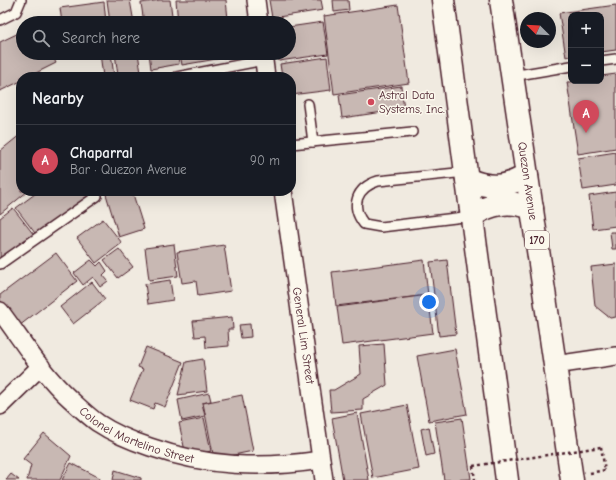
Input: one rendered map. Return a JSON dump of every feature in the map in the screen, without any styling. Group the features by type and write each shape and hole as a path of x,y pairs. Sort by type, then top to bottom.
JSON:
{"main road":[{"path":"443,0 507,480"},
{"name":"Quezon Avenue","path":"501,0 572,480"},
{"path":"466,175 478,184 491,187 504,186 516,182 527,175"},
{"path":"472,216 482,209 494,204 507,202 532,208"}],"street":[{"path":"256,0 258,16"},
{"path":"263,60 265,72"},
{"name":"General Lim Street","path":"284,196 324,480"},
{"name":"Colonel Martelino Street","path":"0,311 41,366 69,398 98,423 133,441 170,454 201,462 240,465 294,464 321,460"},
{"path":"555,365 616,356"},
{"path":"0,406 41,366"}],"lane":[{"path":"0,20 16,12 21,0"},
{"path":"604,61 616,59"},
{"path":"198,72 250,60"},
{"path":"512,76 568,67"},
{"path":"308,104 313,142"},
{"path":"296,144 412,132"},
{"path":"466,175 378,181 368,184 361,190 357,197 359,217 364,224 381,227 472,216"},
{"path":"0,264 97,196"}],"path":[{"path":"475,480 473,466 601,447 605,470"}],"building":[{"path":"107,0 130,0 133,16 109,16"},
{"path":"170,0 172,16 143,16 141,3"},
{"path":"176,0 226,0 228,16 177,16"},
{"path":"269,0 321,0 323,10 285,16 272,16"},
{"path":"333,0 348,0 349,10 334,12"},
{"path":"104,2 105,16 61,16 60,8"},
{"path":"398,5 409,83 334,94 324,16"},
{"path":"616,5 616,50 604,52 604,12 568,12 568,57 566,57 559,13"},
{"path":"323,22 328,54 296,59 296,26"},
{"path":"16,34 16,60 54,60 56,63 38,72 16,72 16,83 0,91 0,42"},
{"path":"327,57 331,90 296,94 296,72 281,72 280,64"},
{"path":"101,60 112,60 113,72 102,72"},
{"path":"116,60 139,60 141,72 117,72"},
{"path":"150,60 179,60 179,64 151,69"},
{"path":"181,60 211,60 182,65"},
{"path":"616,74 616,148 578,154 567,82 568,84 604,84 604,76"},
{"name":"Astral Data Systems, Inc.","path":"401,86 404,109 342,118 339,95"},
{"path":"16,138 16,196 22,196 0,214 0,151"},
{"path":"616,152 616,185 583,190 578,158"},
{"path":"616,192 616,226 593,229 589,196"},
{"path":"32,196 91,196 38,237 16,208"},
{"path":"107,196 134,196 144,229 119,237"},
{"path":"13,208 34,235 0,261 0,218"},
{"path":"103,219 122,243 96,263 77,238"},
{"path":"610,232 616,232 616,249 612,249"},
{"path":"174,244 178,276 149,280 145,248"},
{"path":"224,245 231,291 198,296 196,281 182,283 177,252"},
{"path":"119,249 133,267 118,278 104,260"},
{"path":"56,253 77,281 19,326 0,302 0,295"},
{"path":"91,260 97,266 101,262 107,271 103,275 108,281 100,287 93,277 83,285 74,273"},
{"path":"424,260 428,295 336,306 332,272"},
{"path":"447,260 456,334 439,336 430,262"},
{"path":"616,264 616,317 610,318 595,306 591,267"},
{"path":"170,280 173,300 148,304 145,284"},
{"path":"92,282 105,299 73,324 60,307"},
{"path":"428,295 433,333 342,345 337,307"},
{"path":"232,317 233,329 228,329 229,346 206,348 205,336 195,337 193,321"},
{"path":"250,324 251,337 241,338 239,325"},
{"path":"384,344 387,385 363,399 363,410 331,412 329,390 334,390 361,374 359,346"},
{"path":"146,347 183,362 165,407 155,403 153,409 130,400 143,369 138,367"},
{"path":"455,349 467,414 429,421 417,356"},
{"path":"203,359 207,391 178,395 186,362"},
{"path":"209,393 211,401 202,403 205,416 182,421 178,400"},
{"path":"242,395 253,451 214,459 203,403"},
{"path":"407,405 419,469 373,478 361,414"},
{"path":"357,413 369,480 343,480 332,418"},
{"path":"204,418 211,451 186,456 179,423"},
{"path":"462,418 471,479 444,480 435,422"},
{"path":"429,427 434,454 426,456 421,429"},
{"path":"44,433 71,456 60,480 27,480 31,465 23,459"},
{"path":"71,463 100,478 99,480 62,480"},
{"path":"115,470 141,478 141,480 113,480"},
{"path":"11,474 19,480 6,480"}],"place":[{"name":"Astral Data Systems, Inc.","path":"371,102"},
{"name":"Chaparral","path":"586,133"}]}
